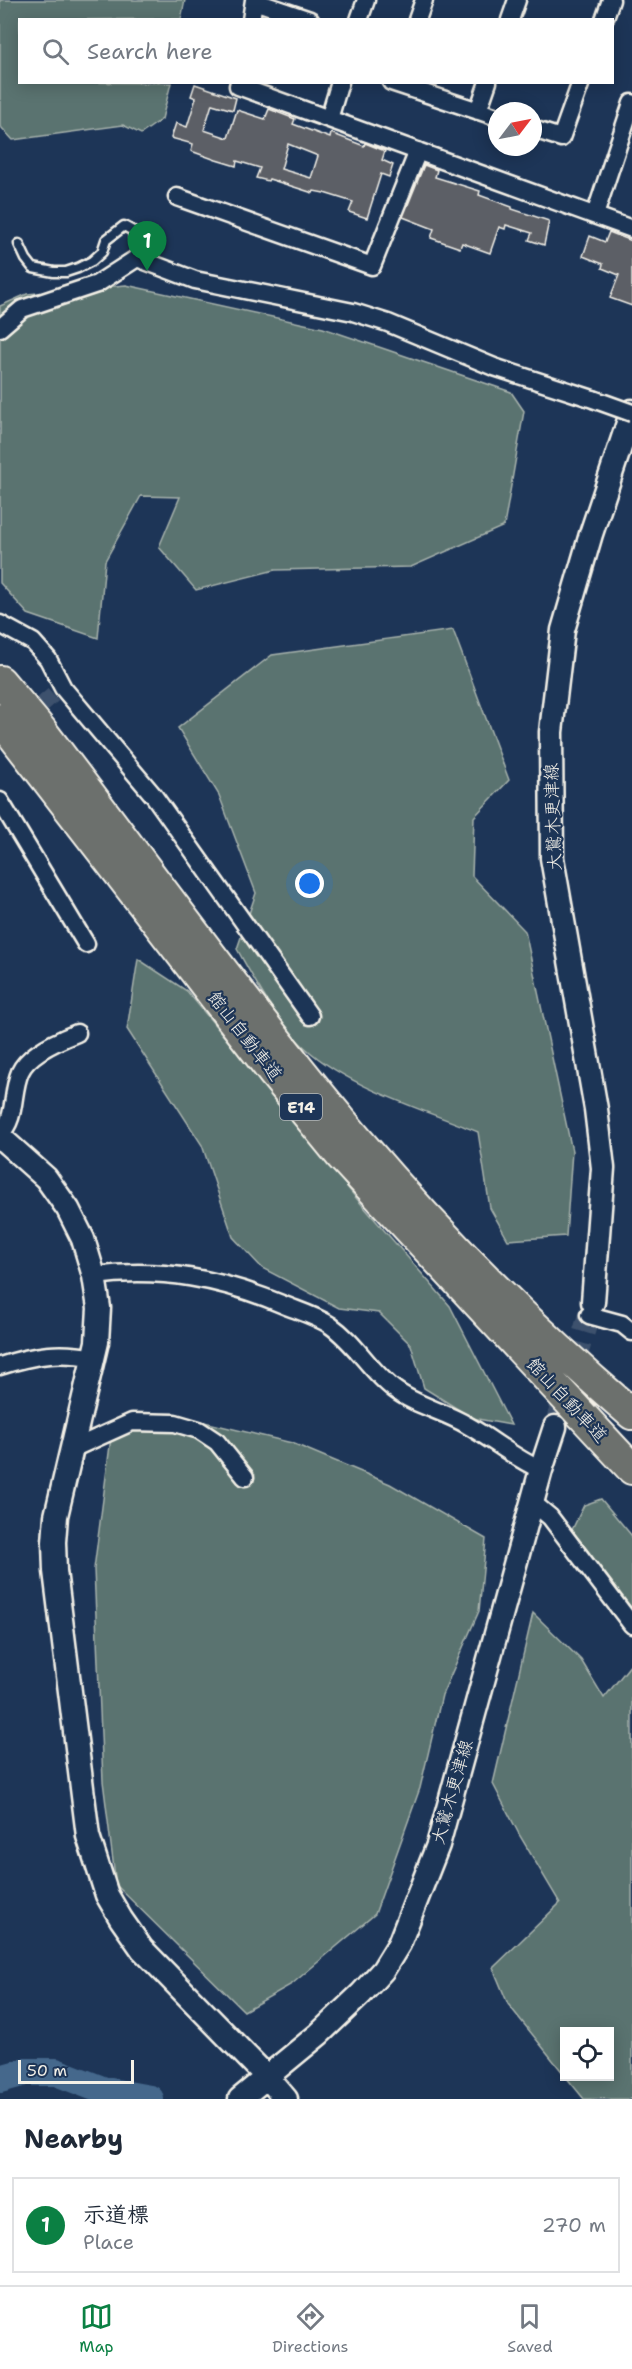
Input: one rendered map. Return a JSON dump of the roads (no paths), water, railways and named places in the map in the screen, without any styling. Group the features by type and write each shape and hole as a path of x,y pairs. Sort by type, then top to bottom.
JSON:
{"highway":[{"name":"館山自動車道","path":"0,681 42,731 263,1022 357,1138 423,1214 493,1285 632,1414"},
{"name":"館山自動車道","path":"0,719 274,1074 341,1156 632,1469"}],"main road":[{"name":"大鷲木更津線","path":"591,1309 603,1168 596,1109 552,858 551,732 563,630 591,534 632,412"},
{"path":"0,1135 46,1178 68,1209 83,1239 94,1276 99,1308 94,1358 56,1516 54,1542 55,1571 88,1836 96,1863 107,1895 142,1949 286,2099"},
{"name":"大鷲木更津線","path":"240,2099 319,2034 361,1994 383,1970 399,1944 438,1845 532,1502 555,1427"}],"street":[{"path":"360,18 366,0"},
{"path":"418,18 424,0"},
{"path":"511,18 517,0"},
{"path":"605,18 611,0"},
{"path":"251,18 254,1 304,18"},
{"path":"238,84 238,86 632,229"},
{"path":"329,119 339,84"},
{"path":"396,84 488,114"},
{"path":"478,111 487,84"},
{"path":"542,132 561,138 580,84"},
{"path":"595,215 632,103"},
{"path":"177,197 372,266 418,151"},
{"path":"0,328 22,309 97,284 137,258 195,280 353,312 388,323 494,367 632,412"},
{"path":"0,624 33,642 48,659 58,692 154,796 310,1016"},
{"path":"0,801 86,944"},
{"path":"0,1135 9,1126 19,1073 25,1063 53,1043 77,1033"},
{"path":"94,1276 126,1272 182,1275 215,1281 310,1315 329,1325 344,1337 360,1352 378,1375 409,1400 466,1424 522,1462 541,1470"},
{"path":"591,1309 622,1324 632,1332"},
{"path":"0,1366 42,1355 73,1354 94,1358"},
{"path":"72,1449 132,1422 175,1423 199,1430 217,1442 245,1477"},
{"path":"532,1502 550,1517 632,1625"}],"lane":[{"path":"19,244 26,260 33,268 66,272 92,261 102,252 106,240 124,226 133,231 137,258"}],"waterway":[{"path":"0,2079 25,2072 56,2072 105,2091 150,2099"}],"tunnel":[{"path":"24,720 53,695"},
{"path":"555,1427 593,1302"}],"place":[{"name":"示道標","path":"147,271"}]}
